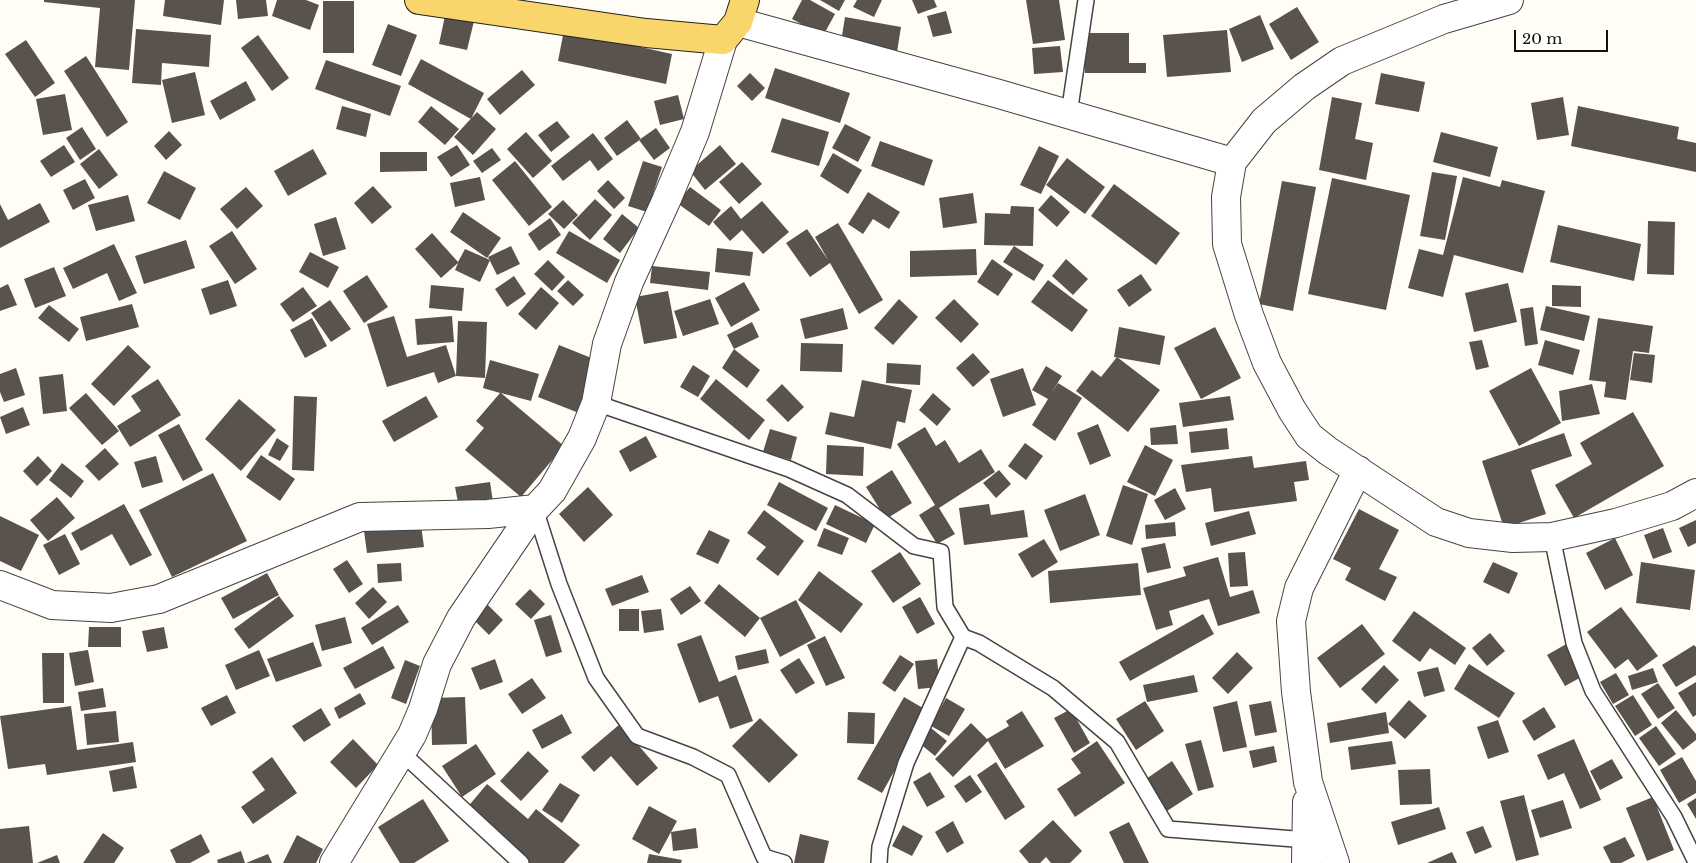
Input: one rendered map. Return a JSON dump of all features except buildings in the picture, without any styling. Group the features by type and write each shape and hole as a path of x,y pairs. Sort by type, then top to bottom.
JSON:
{"main road":[{"path":"419,0 646,32 735,21"}],"street":[{"path":"1509,0 1444,19 1342,62 1304,87 1264,121 1232,162 1226,197 1227,244 1249,315 1267,363 1292,410 1309,436 1328,451 1436,522 1469,533 1513,538 1552,538 1616,523 1672,506 1696,494"},
{"path":"334,863 412,735 423,709 436,664 461,618 535,508 552,491 582,438 596,403 608,344 623,300 695,132 735,21 1069,114 1232,162"},
{"path":"1307,852 1308,782 1296,692 1291,621 1299,588 1358,470"},
{"path":"0,585 52,605 111,608 159,599 360,517 488,514 535,508"},
{"path":"1308,782 1334,863"}],"lane":[{"path":"1069,114 1086,0"},
{"path":"596,403 789,469 847,495 914,546 941,552 945,607 963,637 979,643 1053,688 1117,742 1168,829 1307,852"},
{"path":"535,508 559,584 596,678 637,736 693,756 728,775 764,856 784,863"},
{"path":"1552,538 1574,643 1593,692 1674,817 1696,862"},
{"path":"879,863 880,847 906,763 963,637"},
{"path":"401,752 521,863"}]}
